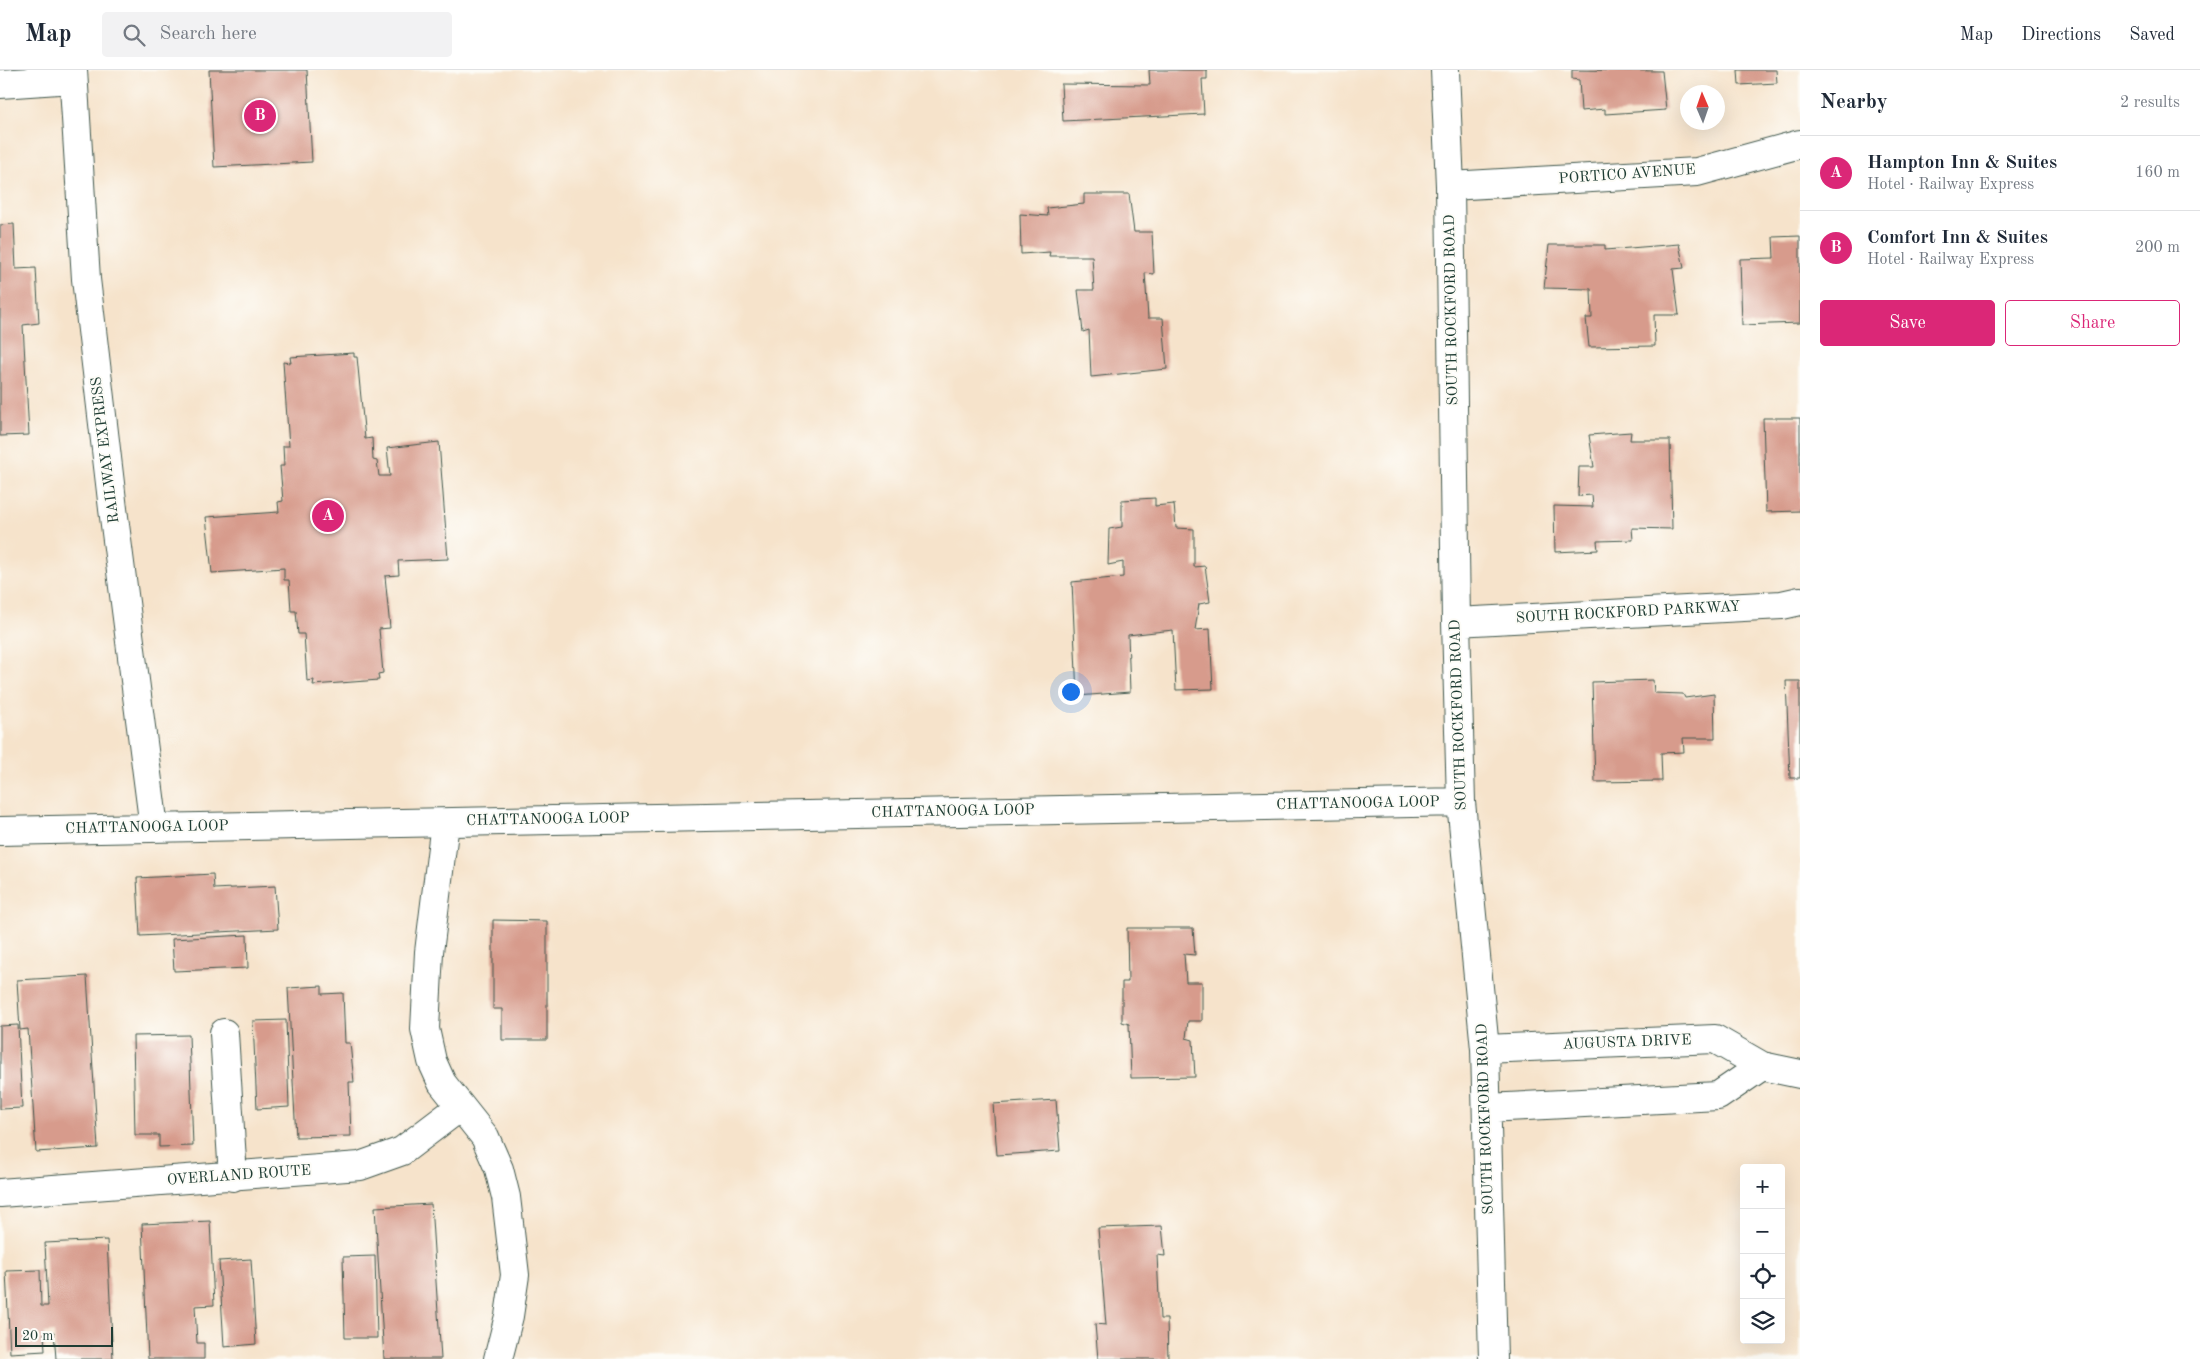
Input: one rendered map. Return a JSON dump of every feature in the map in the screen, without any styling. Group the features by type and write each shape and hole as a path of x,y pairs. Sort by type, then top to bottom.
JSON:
{"street":[{"name":"SOUTH ROCKFORD ROAD","path":"1445,70 1450,186 1456,622 1462,802 1485,1049 1493,1359"},
{"path":"0,84 73,75"},
{"name":"RAILWAY EXPRESS","path":"73,75 86,279 154,828"},
{"name":"PORTICO AVENUE","path":"1450,186 1697,172 1800,144"},
{"name":"SOUTH ROCKFORD PARKWAY","path":"1456,622 1782,605 1800,601"},
{"name":"CHATTANOOGA LOOP","path":"0,832 1462,802"},
{"name":"CHATTANOOGA LOOP","path":"445,822 429,952 425,1029 432,1061 442,1083 485,1137 499,1168 506,1197 515,1275 509,1316 498,1359"},
{"path":"224,1033 233,1177"},
{"name":"AUGUSTA DRIVE","path":"1485,1049 1715,1039 1762,1066 1800,1074"},
{"path":"1487,1108 1718,1096 1762,1066"},
{"name":"OVERLAND ROUTE","path":"0,1193 360,1166 402,1151 460,1107"}],"building":[{"path":"209,70 307,70 312,162 214,167"},
{"path":"1149,70 1207,70 1207,79 1202,79 1204,114 1063,121 1061,84 1150,85"},
{"path":"1572,70 1662,71 1666,110 1605,114 1605,109 1581,111 1579,80 1572,79"},
{"path":"1738,70 1776,70 1777,83 1739,85"},
{"path":"1084,194 1129,194 1134,232 1152,232 1154,274 1145,273 1148,318 1163,318 1167,369 1091,377 1089,330 1083,332 1078,290 1094,290 1092,256 1049,256 1050,252 1021,254 1020,214 1048,216 1047,208 1084,204"},
{"path":"14,224 16,269 36,268 39,323 23,325 29,435 0,436 0,225"},
{"path":"1800,236 1800,323 1742,325 1740,259 1774,258 1773,237"},
{"path":"1679,244 1684,268 1673,269 1679,315 1654,315 1655,346 1589,347 1586,318 1592,318 1591,289 1544,288 1549,245 1605,245 1605,250"},
{"path":"354,353 354,357 357,357 365,439 372,438 373,460 377,461 379,476 390,476 387,448 439,442 448,559 398,561 399,575 385,576 390,628 379,629 383,673 378,674 379,680 313,685 314,680 307,681 304,634 298,634 296,611 291,611 289,580 284,580 284,568 212,573 206,517 279,512 278,502 283,501 280,466 284,466 283,446 289,446 283,362 291,363 290,357"},
{"path":"1763,418 1800,418 1800,511 1766,512"},
{"path":"1631,432 1630,440 1670,440 1672,529 1632,528 1633,540 1597,541 1598,550 1555,552 1554,506 1593,507 1592,495 1578,496 1579,467 1594,467 1589,435"},
{"path":"1155,498 1155,506 1174,504 1176,528 1194,529 1194,567 1205,566 1210,602 1199,604 1195,630 1210,629 1213,689 1176,690 1173,630 1128,635 1130,692 1077,696 1072,582 1123,577 1123,562 1108,565 1109,529 1122,527 1122,500"},
{"path":"1653,680 1654,693 1683,694 1685,698 1714,694 1715,738 1683,738 1684,752 1661,753 1662,781 1595,782 1592,682"},
{"path":"1786,681 1800,681 1800,778 1790,778"},
{"path":"213,874 214,889 275,886 278,929 140,936 137,878"},
{"path":"493,920 547,921 547,1040 502,1040 502,1009 493,1009"},
{"path":"1127,928 1193,928 1195,955 1184,954 1186,982 1202,982 1202,1021 1188,1021 1186,1038 1193,1040 1195,1077 1131,1078 1129,1024 1122,1022 1122,982 1128,982"},
{"path":"247,935 248,968 174,971 172,939"},
{"path":"87,976 98,1148 36,1152 28,1029 20,1030 17,980"},
{"path":"322,986 322,994 343,993 345,1043 350,1043 354,1082 349,1082 351,1136 296,1137 288,988"},
{"path":"286,1020 289,1107 257,1109 253,1021"},
{"path":"18,1025 22,1108 0,1109 0,1026"},
{"path":"189,1035 193,1146 159,1147 159,1135 135,1135 133,1036"},
{"path":"1056,1100 1060,1151 997,1155 993,1104"},
{"path":"431,1204 441,1359 384,1359 375,1207"},
{"path":"210,1221 214,1305 195,1306 197,1343 204,1343 204,1359 148,1359 142,1224"},
{"path":"1162,1226 1165,1256 1157,1255 1160,1319 1167,1319 1168,1359 1098,1359 1095,1324 1106,1325 1098,1228"},
{"path":"107,1240 113,1359 56,1359 54,1332 44,1333 45,1351 10,1353 6,1271 40,1270 41,1306 48,1306 45,1243"},
{"path":"375,1256 377,1338 345,1338 343,1257"},
{"path":"251,1259 256,1344 224,1347 219,1261"}],"place":[{"name":"Comfort Inn & Suites","path":"260,116"},
{"name":"Hampton Inn & Suites","path":"328,516"}]}
